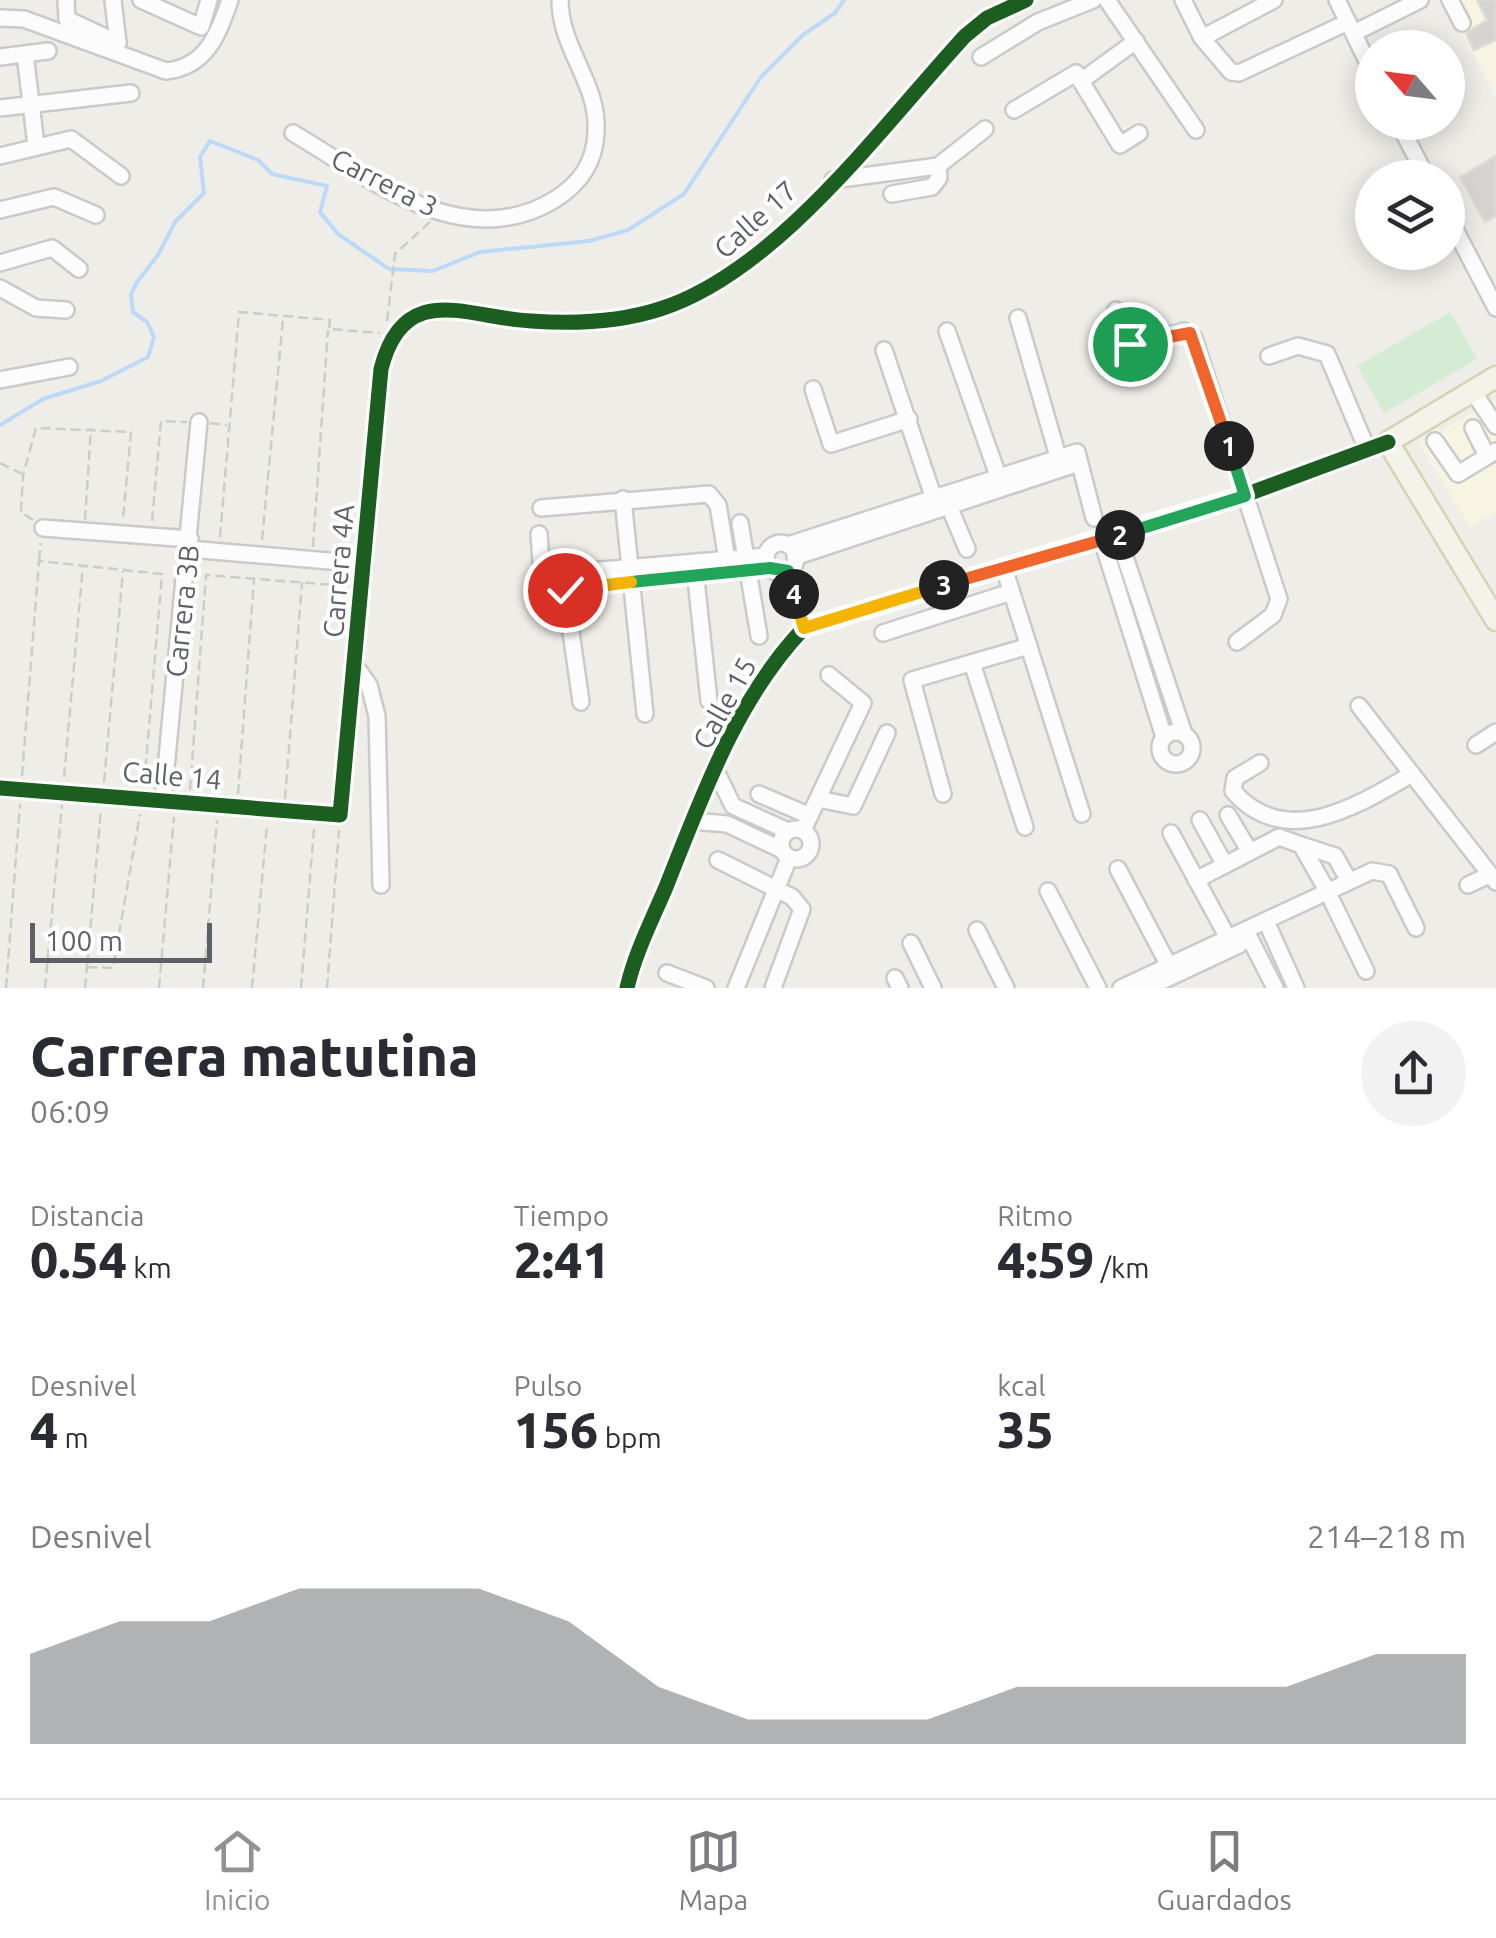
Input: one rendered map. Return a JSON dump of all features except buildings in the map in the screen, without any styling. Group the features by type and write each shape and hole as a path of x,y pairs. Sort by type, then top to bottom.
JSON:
{"main road":[{"path":"1496,377 1388,442 1496,620"}],"street":[{"path":"66,0 68,18 118,43 113,0"},
{"path":"141,0 201,28 208,0"},
{"path":"0,18 24,19 166,71 186,69 202,58 219,32 230,0"},
{"name":"Carrera 3","path":"293,133 404,199 440,213 471,218 523,213 558,198 586,172 596,138 596,115 587,82 564,38 560,0"},
{"name":"Calle 17","path":"394,334 433,309 471,309 536,322 606,319 660,309 694,296 751,262 833,180 965,36 987,18 1026,0"},
{"path":"981,57 1038,22 1092,0"},
{"path":"1107,0 1196,130"},
{"path":"1183,0 1202,38 1224,68 1239,73 1420,0"},
{"path":"1202,38 1274,0"},
{"path":"1337,0 1355,36"},
{"path":"1450,0 1462,23"},
{"path":"1081,81 1136,41"},
{"path":"0,57 48,51"},
{"path":"25,54 36,146"},
{"path":"1014,110 1076,73 1120,144 1140,133"},
{"path":"0,108 131,93"},
{"path":"833,180 938,166 984,128"},
{"path":"0,156 71,138 122,176"},
{"path":"892,194 932,187 939,178 938,166"},
{"path":"0,210 54,197 96,214"},
{"path":"0,263 52,248 79,269"},
{"path":"1465,249 1496,308"},
{"path":"0,288 36,308 66,310"},
{"path":"1116,310 1126,339 1135,346 1184,331 1194,338 1279,599 1273,616 1237,642"},
{"path":"1018,318 1060,464"},
{"path":"948,331 1001,483"},
{"name":"Carrera 4A","path":"340,815 381,369 394,334"},
{"path":"1269,356 1298,346 1327,354 1367,449"},
{"path":"884,350 940,505 966,549"},
{"path":"0,380 68,367"},
{"path":"813,389 831,444 909,419"},
{"path":"1474,393 1496,426"},
{"name":"Carrera 3B","path":"176,801 199,422"},
{"path":"1434,441 1458,474 1492,454 1473,428"},
{"path":"768,562 774,545 790,558 804,628 1245,496 1388,442"},
{"path":"542,583 790,558 1078,458 1094,518"},
{"path":"542,508 708,494 718,506 727,560"},
{"path":"623,500 645,714"},
{"path":"740,523 759,636"},
{"path":"43,528 151,536 218,554 364,564"},
{"path":"539,534 542,583"},
{"path":"1110,538 1192,747 1186,761 1178,764 1164,759 1160,752 1164,737 1110,538"},
{"path":"695,570 727,560 746,565"},
{"path":"1004,568 1082,814"},
{"path":"695,570 709,700"},
{"path":"542,583 565,590 631,575"},
{"path":"565,590 581,702"},
{"path":"883,633 1011,592"},
{"name":"Calle 15","path":"627,988 692,821 758,684 804,628"},
{"path":"943,794 912,680 1029,646"},
{"path":"972,663 1025,827"},
{"path":"354,664 369,685 378,716 381,885"},
{"path":"736,988 776,890 786,854 782,840 800,826 818,799 862,703 829,675"},
{"path":"1359,706 1492,878 1468,885"},
{"path":"1476,745 1496,732"},
{"path":"818,799 854,806 887,733"},
{"path":"1164,737 1184,734"},
{"path":"1260,763 1235,778 1233,791 1258,814 1276,820 1322,819 1353,809 1412,774"},
{"path":"716,771 734,806 800,826"},
{"name":"Calle 14","path":"0,788 340,815"},
{"path":"692,821 727,824 800,860 811,849 800,826 760,794"},
{"path":"1228,815 1250,852"},
{"path":"1200,820 1224,865"},
{"path":"1171,833 1228,938"},
{"path":"1196,880 1279,837 1335,856 1349,882"},
{"path":"1302,845 1366,971"},
{"path":"718,860 798,902 802,909 773,988"},
{"path":"1118,869 1170,966"},
{"path":"1147,988 1270,930 1372,871 1388,874"},
{"path":"1121,988 1228,938 1388,874"},
{"path":"1388,874 1416,928"},
{"path":"1048,891 1098,988"},
{"path":"977,930 1006,988"},
{"path":"1270,930 1296,988"},
{"path":"1250,939 1275,988"},
{"path":"910,942 933,988"},
{"path":"667,973 706,988"}],"path":[{"path":"328,329 385,334 394,254 440,213"},
{"path":"218,554 239,312 330,320 312,560"},
{"path":"261,557 284,316"},
{"path":"151,536 161,421 229,425"},
{"path":"6,988 43,528 21,512 23,474 36,428 131,432 122,533"},
{"path":"84,531 91,428"},
{"path":"0,463 23,474"},
{"path":"39,561 162,574 143,798 113,968 87,967"},
{"path":"45,988 83,565"},
{"path":"84,988 123,569"},
{"path":"159,988 176,801 206,575 362,586"},
{"path":"238,806 254,579"},
{"path":"252,988 302,582"},
{"path":"203,988 218,806"},
{"path":"301,988 316,812"},
{"path":"326,988 340,815"}],"shaded area":[{"path":"1446,0 1496,0 1496,97 1465,38 1465,30 1461,30"},
{"path":"1496,400 1496,512 1470,527 1419,443"}],"green space":[{"path":"1450,312 1477,359 1384,413 1357,366"}],"waterway":[{"path":"0,425 43,399 101,381 148,357 154,337 147,322 133,312 131,294 175,222 204,193 200,157 210,141 258,160 272,174 327,186 320,212 338,234 389,269 433,271 480,252 589,241 628,230 684,194 761,77 803,35 835,13 844,0"}],"cycle path":[{"path":"0,788 340,815 381,369 391,341 405,323 422,313 441,310 547,322 613,319 660,309 703,290 745,263 826,192 965,36 987,18 1026,0"},
{"path":"627,988 644,937 723,750 759,686 804,628 1245,495 1388,442"}],"route":[{"path":"565,590 770,568 788,571 804,628 1245,496 1194,338 1184,331 1135,346 1130,344"}]}
